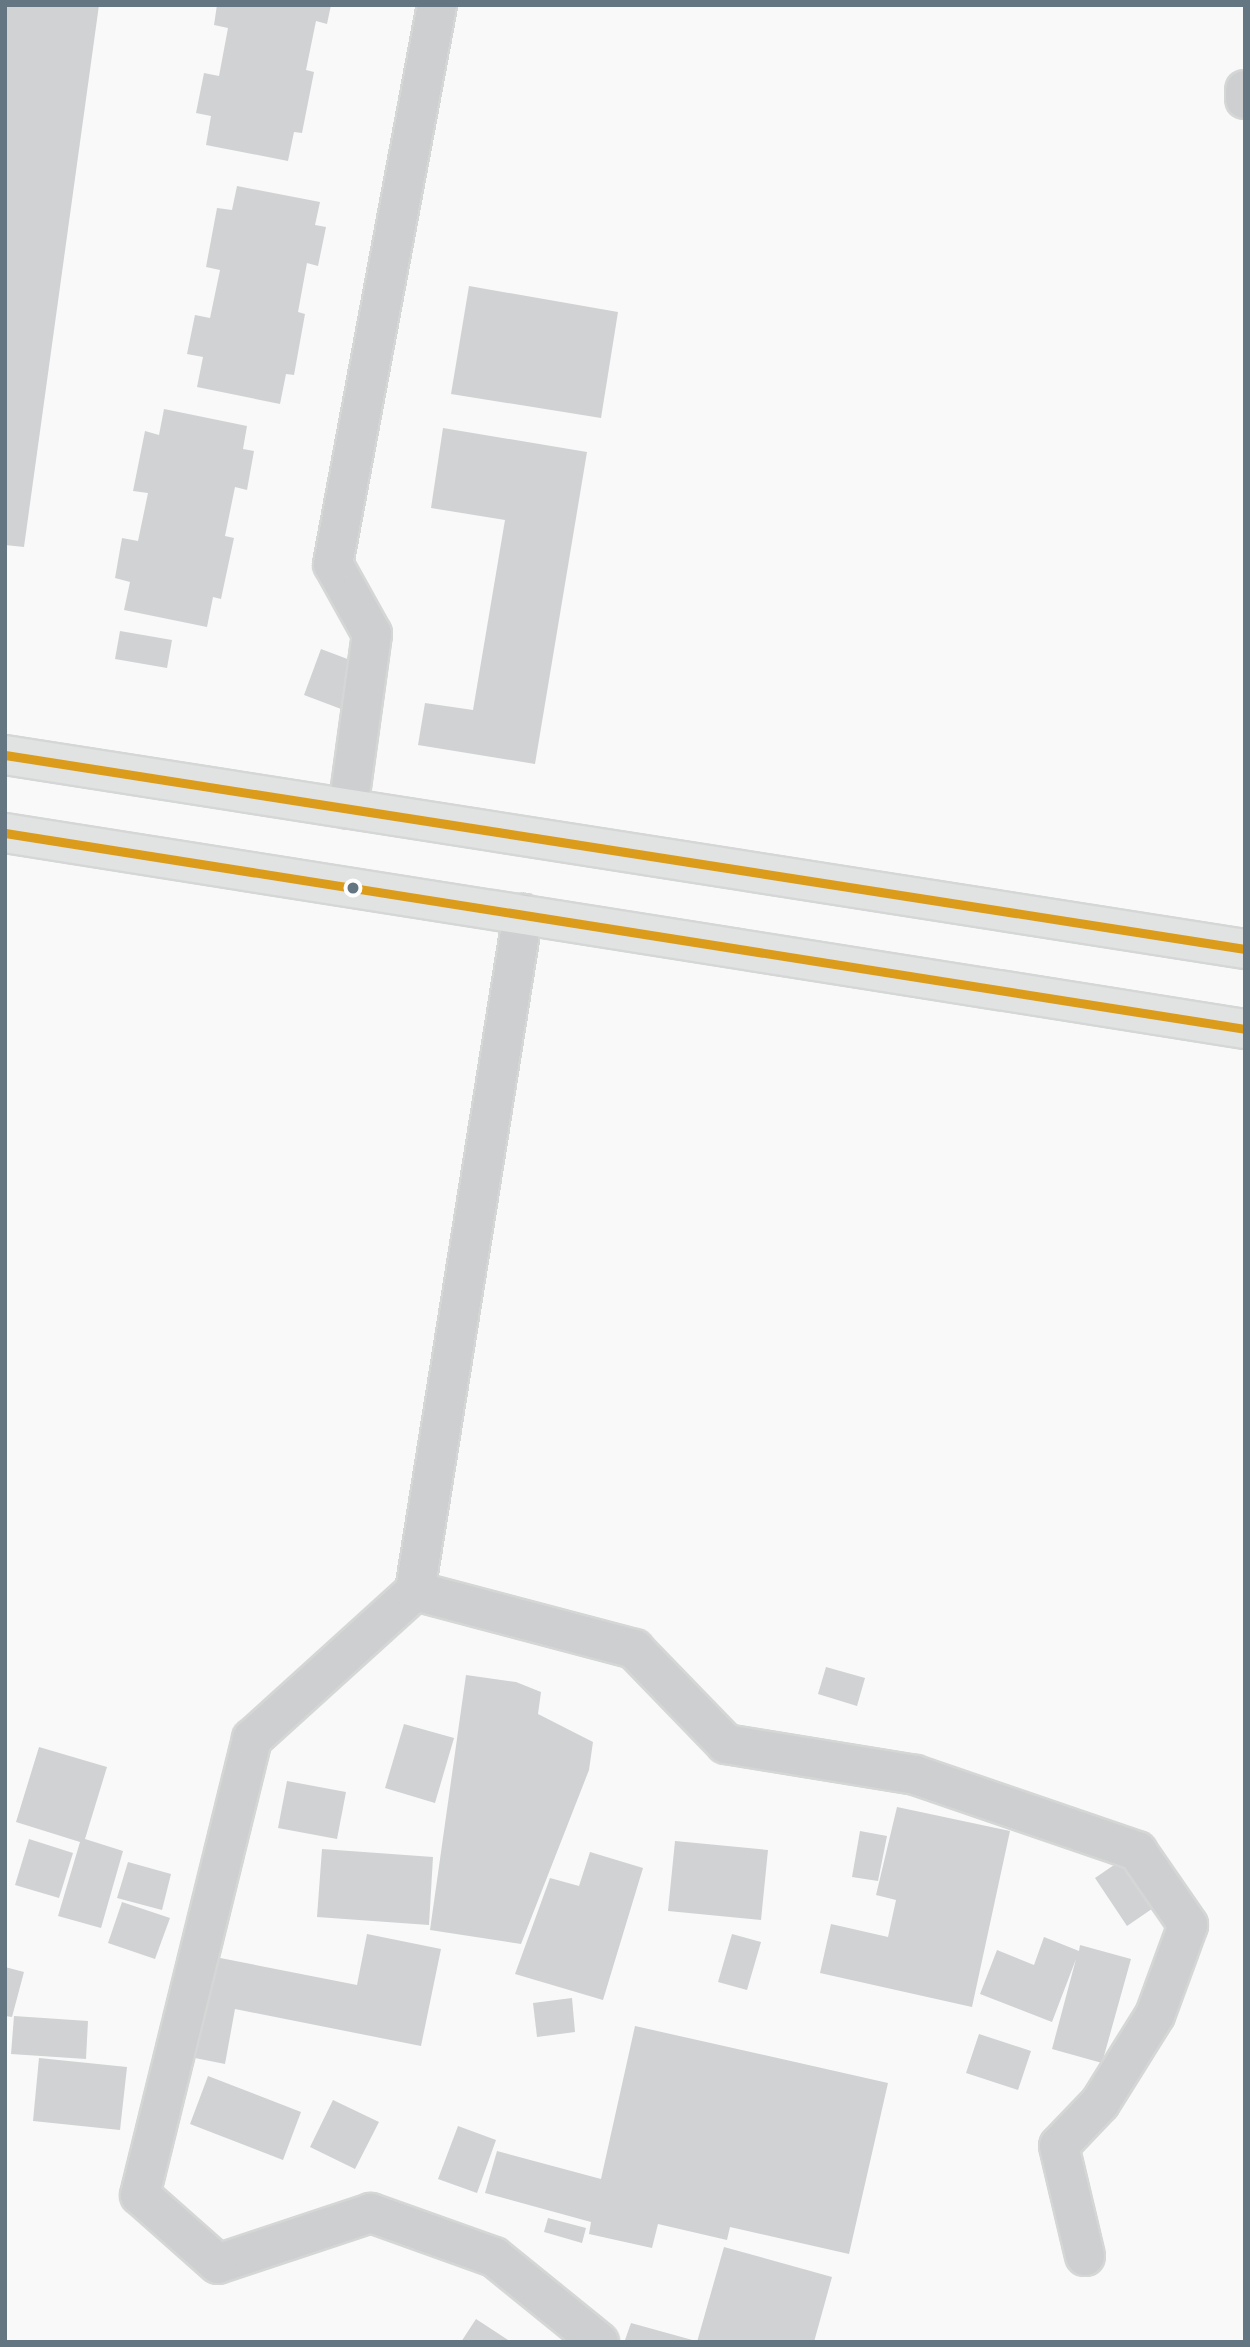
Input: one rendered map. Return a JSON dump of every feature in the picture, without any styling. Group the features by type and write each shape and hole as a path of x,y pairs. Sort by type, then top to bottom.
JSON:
{"highway":[{"path":"5,755 1245,949"},
{"path":"5,833 1245,1029"}],"street":[{"path":"348,808 372,634 333,564 437,5"},
{"path":"1245,90 1245,99"},
{"path":"523,914 415,1591 252,1739 140,2195 218,2264 371,2213 494,2257 599,2342"},
{"path":"415,1591 634,1649 726,1744 915,1775 1137,1851 1188,1925 1155,2015 1100,2102 1059,2146 1085,2256"}],"building":[{"path":"5,5 99,5 24,547 5,545"},
{"path":"217,5 331,5 327,24 316,21 306,70 314,72 302,133 294,132 288,161 206,145 211,116 196,113 204,73 219,76 228,28 214,25"},
{"path":"237,186 320,202 315,225 326,227 318,266 307,263 298,312 305,314 294,375 286,374 280,404 197,387 203,357 187,354 195,315 210,318 220,270 206,267 217,208 232,210"},
{"path":"469,286 618,312 601,418 451,394"},
{"path":"164,409 247,426 243,449 254,451 247,490 235,487 225,536 234,538 221,599 213,597 207,627 124,610 130,582 115,578 122,538 138,541 148,493 133,491 145,431 159,435"},
{"path":"443,428 587,452 535,764 418,745 425,703 473,710 505,520 431,508"},
{"path":"120,631 172,640 167,668 115,659"},
{"path":"321,649 366,666 349,712 304,695"},
{"path":"826,1667 865,1678 857,1706 818,1694"},
{"path":"466,1675 516,1682 541,1692 538,1714 593,1742 589,1770 521,1944 430,1930"},
{"path":"404,1724 454,1738 435,1803 385,1788"},
{"path":"39,1747 107,1767 85,1839 123,1851 101,1928 58,1916 80,1842 16,1822"},
{"path":"287,1781 346,1792 337,1839 278,1828"},
{"path":"897,1807 1010,1831 972,2007 820,1973 831,1924 888,1937 896,1900 876,1895"},
{"path":"860,1831 887,1836 878,1881 852,1877"},
{"path":"29,1839 73,1853 59,1898 15,1885"},
{"path":"675,1841 768,1850 761,1920 668,1911"},
{"path":"322,1849 433,1857 429,1925 317,1917"},
{"path":"590,1852 643,1868 603,2000 515,1974 550,1878 579,1886"},
{"path":"1130,1854 1162,1902 1127,1926 1095,1878"},
{"path":"128,1862 171,1874 162,1910 117,1898"},
{"path":"122,1902 170,1918 155,1959 108,1943"},
{"path":"367,1934 441,1949 421,2046 235,2009 225,2064 185,2056 205,1955 357,1985"},
{"path":"732,1934 761,1942 747,1990 718,1982"},
{"path":"1044,1937 1079,1951 1080,1945 1131,1959 1102,2063 1052,2049 1076,1959 1052,2022 980,1994 997,1950 1034,1965"},
{"path":"5,1967 24,1972 12,2017 5,2016"},
{"path":"572,1998 575,2032 537,2037 533,2003"},
{"path":"14,2016 88,2021 86,2059 11,2054"},
{"path":"635,2026 888,2083 849,2254 730,2227 727,2240 658,2224 652,2248 589,2234 591,2222 485,2193 497,2151 601,2179"},
{"path":"979,2034 1031,2051 1018,2090 966,2073"},
{"path":"39,2058 127,2067 120,2130 33,2121"},
{"path":"208,2076 301,2112 283,2160 190,2124"},
{"path":"333,2100 379,2122 355,2169 310,2147"},
{"path":"458,2126 496,2140 477,2193 438,2179"},
{"path":"548,2218 586,2228 582,2243 544,2232"},
{"path":"724,2247 832,2277 814,2342 697,2342"},
{"path":"476,2319 511,2342 461,2342"},
{"path":"631,2323 696,2341 696,2342 625,2340"}],"transit line":[{"path":"5,755 1245,949"},
{"path":"5,833 1245,1029"}]}
